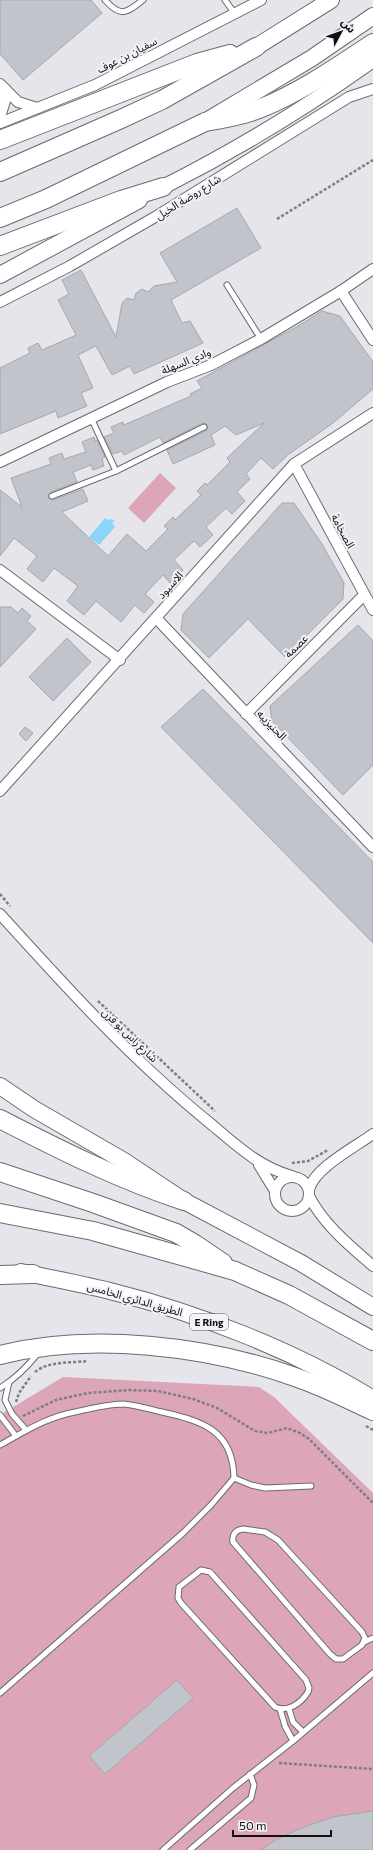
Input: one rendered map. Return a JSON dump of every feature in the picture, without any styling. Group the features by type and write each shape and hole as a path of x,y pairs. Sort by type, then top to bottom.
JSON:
{"highway":[{"path":"0,218 46,199 205,122 226,119 259,109 316,79 373,43"},
{"path":"0,140 197,63 256,47"},
{"path":"0,172 162,100 256,47"},
{"path":"0,246 121,200 163,187"},
{"path":"0,1119 48,1144 124,1179 184,1201"},
{"path":"0,1172 176,1233 235,1271"},
{"path":"0,1213 93,1231 235,1271 289,1295 373,1341"},
{"path":"0,1275 33,1274"},
{"path":"0,1355 42,1348 102,1344 164,1346 274,1369 297,1377 367,1417"}],"main road":[{"path":"256,47 331,0"},
{"path":"205,122 312,58 373,16"},
{"path":"0,275 163,187"},
{"path":"0,1086 34,1109 124,1161 184,1201 301,1263 373,1307"},
{"name":"الطريق الدائري الخامس","path":"0,1267 110,1291 201,1319 298,1359 373,1399"}],"street":[{"name":"سفيان بن عوف","path":"0,123 96,85 261,0"},
{"name":"شارع روضة الخيل","path":"163,187 256,137 301,109 373,60"},
{"path":"2,86 18,102 37,108"},
{"path":"0,117 5,101 2,86"},
{"name":"شارع روضة الخيل","path":"0,302 70,266 154,217 349,97 373,89"},
{"name":"وادي السهلة","path":"0,462 167,382 211,365 262,339 341,292 373,269"},
{"path":"341,292 373,340"},
{"name":"الاسيود","path":"0,791 120,660 294,464 373,413"},
{"name":"الصخامة","path":"294,464 373,610"},
{"path":"2,575 120,660"},
{"name":"عصمة","path":"246,714 364,595"},
{"name":"الحنيزيبه","path":"156,618 373,847"},
{"name":"شارع راس بو قرن","path":"0,914 106,1030 186,1104 256,1162 273,1171 296,1177"},
{"path":"320,1171 281,1181 275,1191 277,1202 286,1210 292,1211 303,1206 309,1193 310,1183 320,1171 373,1134"},
{"name":"شارع راس بو قرن","path":"256,1162 275,1191"},
{"path":"296,1177 304,1181 314,1206 329,1226 373,1266"}],"lane":[{"path":"105,0 112,9 121,12 130,10 143,0"},
{"path":"225,0 235,14"},
{"path":"227,285 262,339"},
{"path":"91,418 116,471"},
{"path":"52,496 116,471 204,427"},
{"path":"0,1388 31,1363 42,1348"},
{"path":"9,1382 5,1400 12,1414 26,1430"},
{"path":"0,1445 39,1423 74,1412 122,1404 193,1419 210,1428 226,1443 234,1463 234,1478 211,1505 157,1556 0,1693"},
{"path":"0,1415 16,1436"},
{"path":"234,1478 251,1485 265,1488 311,1486"},
{"path":"364,1642 362,1632 278,1540 265,1532 258,1530 243,1529 234,1533 232,1538 236,1546 333,1657 339,1660 346,1658 364,1642 373,1638"},
{"path":"280,1710 289,1709 308,1692 309,1688 306,1680 210,1572 206,1570 197,1572 179,1587 178,1598 271,1703 280,1710 285,1726 293,1741"},
{"path":"163,1850 250,1774 293,1741 373,1672"},
{"path":"289,1709 293,1722 303,1732"},
{"path":"190,1850 251,1798 254,1785 250,1774"}],"path":[{"path":"277,218 373,160"},
{"path":"0,894 15,912"},
{"path":"93,996 120,1024 216,1112"},
{"path":"287,1164 308,1161 331,1148"},
{"path":"17,1406 16,1399 19,1393 33,1374 40,1368 53,1364 91,1360"},
{"path":"20,1411 24,1416"},
{"path":"367,1417 373,1430"},
{"path":"267,1762 373,1769"}],"shaded area":[{"path":"160,473 176,488 144,523 128,508"},
{"path":"63,1377 259,1387 274,1397 373,1493 373,1850 0,1850 0,1415"}],"water":[{"path":"105,518 115,521 112,523 115,527 99,545 89,537"}],"building":[{"path":"0,0 91,0 102,13 23,80 0,54"},
{"path":"237,208 261,248 171,300 182,323 190,321 203,343 134,374 130,366 112,375 96,346 78,355 93,388 81,393 87,406 58,418 56,411 0,434 0,368 30,353 28,348 38,343 42,350 76,335 58,300 69,294 62,280 81,270 116,337 122,303 127,298 134,300 136,293 142,289 148,292 154,286 177,282 160,253"},
{"path":"322,311 340,316 373,362 373,389 333,423 289,454 273,469 261,458 246,474 250,479 237,492 245,501 232,514 226,508 206,527 213,535 200,547 194,541 174,560 183,570 170,583 163,575 145,594 154,602 144,613 135,605 121,622 96,601 84,615 67,601 78,586 54,568 43,582 27,569 37,556 14,538 0,556 0,490 22,507 11,478 51,464 49,458 62,453 64,459 86,452 82,442 94,437 105,457 102,459 104,466 93,470 91,465 73,472 77,482 51,492 48,498 53,500 83,489 88,501 62,512 108,556 127,534 146,551 168,529 164,526 173,517 175,520 201,495 197,491 205,483 207,485 230,462 227,458 264,423 236,435 225,426 211,435 215,445 173,464 167,450 206,431 208,428 206,424 202,423 163,443 160,437 124,455 122,451 113,454 104,437 114,433 111,427 123,422 124,425 191,396 190,394 202,388 197,381 298,326"},
{"path":"282,503 294,503 322,544 344,583 343,599 285,657 248,619 209,658 181,630 183,614"},
{"path":"0,607 11,607 18,613 22,608 31,616 27,621 36,629 0,667"},
{"path":"358,625 373,641 373,765 343,795 272,721 270,706"},
{"path":"67,638 91,662 53,701 29,677"},
{"path":"203,689 373,862 373,943 161,727"},
{"path":"25,727 33,733 26,741 19,734"},
{"path":"177,1680 193,1698 105,1774 89,1756"},
{"path":"373,1811 373,1850 261,1850 277,1839 307,1826 333,1817"}]}
